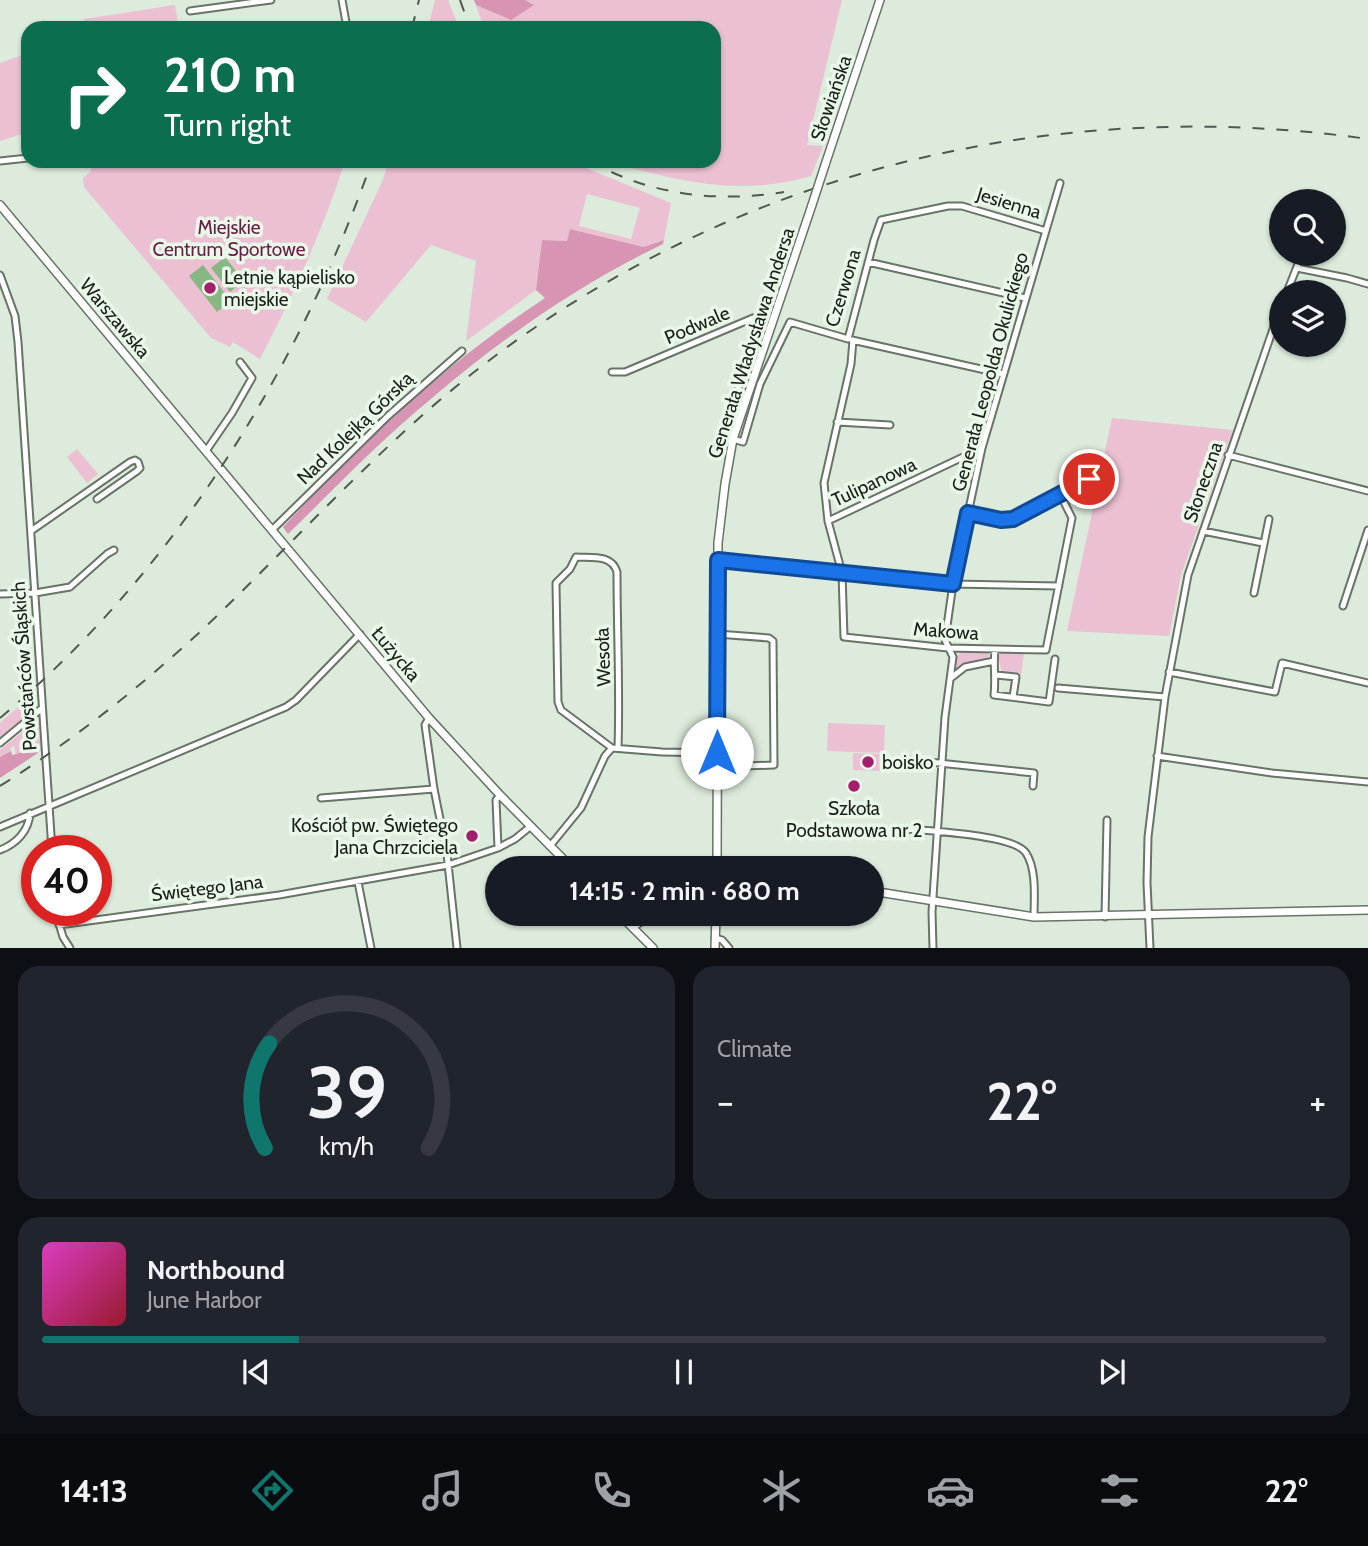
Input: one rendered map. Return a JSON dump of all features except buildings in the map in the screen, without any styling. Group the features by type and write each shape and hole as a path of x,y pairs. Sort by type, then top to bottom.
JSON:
{"street":[{"path":"190,11 223,3 271,0"},
{"path":"342,0 346,21"},
{"name":"Słowiańska","path":"811,205 880,0"},
{"path":"0,161 21,159"},
{"name":"Generała Leopolda Okulickiego","path":"933,947 937,832 953,657 945,640 953,584 982,448 1060,183"},
{"name":"Warszawska","path":"0,205 206,450"},
{"name":"Generała Władysława Andersa","path":"717,856 718,560 725,484 733,439 811,205"},
{"name":"Jesienna","path":"881,220 948,206 962,206 1046,231"},
{"name":"Czerwona","path":"733,439 743,442 760,384 790,322 851,340 868,262 881,220"},
{"path":"868,262 1025,298"},
{"path":"1292,280 1297,268 1368,284"},
{"name":"Powstańców Śląskich","path":"0,275 15,316 18,342 50,835"},
{"name":"Podwale","path":"612,372 625,372 753,318 757,325 729,419 733,439"},
{"path":"828,521 824,483 851,364 851,340 1003,373"},
{"name":"Słoneczna","path":"1150,947 1148,837 1165,697 1188,575 1269,340"},
{"name":"Nad Kolejką Górską","path":"272,530 387,416 462,351"},
{"path":"206,450 252,379 240,362"},
{"path":"838,422 890,425"},
{"name":"Tulipanowa","path":"844,637 842,573 828,521 982,448"},
{"name":"Łużycka","path":"206,450 429,718 500,796 560,856"},
{"path":"1228,455 1368,491"},
{"path":"31,531 130,462 138,462 140,468 137,471 97,499"},
{"path":"968,513 1001,520 1013,519 1089,479"},
{"path":"718,560 953,584 1059,586 1072,518 1060,494"},
{"path":"1254,593 1269,519"},
{"path":"1343,606 1368,530"},
{"path":"1203,531 1263,543"},
{"path":"0,594 35,593 70,587 114,550"},
{"name":"Wesoła","path":"576,557 609,559 615,565 620,680 615,748 561,710 558,702 556,583 570,569 576,557"},
{"name":"Makowa","path":"844,637 948,648 1046,650 1059,586"},
{"path":"0,827 286,707 360,634"},
{"path":"717,634 769,638 772,641 774,765 717,767"},
{"path":"995,650 994,695 1049,702 1055,659"},
{"path":"951,678 965,667 993,661"},
{"path":"1170,672 1275,692 1282,663 1368,682"},
{"path":"996,675 1016,677 1013,697"},
{"path":"1058,688 1165,697"},
{"path":"0,743 41,709"},
{"path":"429,718 425,725 457,947"},
{"path":"550,846 581,808 605,756 615,748 717,753"},
{"path":"1157,757 1272,773 1368,782"},
{"path":"910,760 1034,773 1033,786"},
{"path":"321,798 434,789"},
{"path":"498,848 496,800 500,796"},
{"path":"0,850 12,845 19,838 30,821 30,813"},
{"path":"1105,917 1107,820"},
{"name":"Świętego Jana","path":"112,917 358,882 447,865 498,848 531,826"},
{"path":"907,829 1007,841 1023,849 1032,866 1034,917"},
{"path":"358,882 371,947"},
{"path":"884,893 1034,917 1368,910"},
{"path":"60,926 70,947"},
{"path":"715,945 716,926"},
{"path":"633,927 653,947"},
{"path":"715,945 722,940 729,947"}],"green space":[{"path":"435,0 448,0 456,21 430,21"},
{"path":"525,0 842,0 807,145 823,146 811,176 785,182 734,186 685,180 634,168 721,168 721,21 482,21 476,5 511,20 533,5"},
{"path":"175,5 178,21 85,21 84,19"},
{"path":"21,56 21,134 0,141 0,63"},
{"name":"Miejskie Centrum Sportowe","path":"91,168 343,168 307,262 260,359 233,342 230,347 211,338 84,187 83,178"},
{"path":"387,168 586,168 671,203 664,240 644,247 571,229 567,241 542,240 536,290 466,341 476,261 431,245 366,322 327,299","holes":["587,194 640,208 631,239 579,226"]},
{"path":"1112,418 1233,430 1181,575 1169,636 1067,631"},
{"path":"77,449 98,474 87,483 67,457"},
{"path":"961,652 989,654 988,657 966,664 954,672 955,658"},
{"path":"1001,653 1024,653 1021,675 1002,673 998,657"},
{"path":"25,701 32,711 0,740 0,723"},
{"path":"39,723 41,751 16,754 14,746 0,757 0,750 32,724"},
{"path":"828,723 885,725 884,753 827,751"},
{"name":"boisko","path":"853,753 884,754 883,771 853,770"}],"shaded area":[{"path":"474,0 525,0 534,5 511,20 476,5"},
{"path":"570,229 644,247 664,240 663,244 572,294 486,354 395,430 288,534 283,527 344,464 407,405 473,349 545,298 536,290 542,240 567,241"},
{"path":"225,257 244,281 230,292 211,268"},
{"name":"Letnie kąpielisko miejskie","path":"203,265 231,301 217,312 189,276"},
{"path":"34,749 38,753 0,778 0,757 11,751 12,755"}],"railway":[{"path":"414,21 419,0"},
{"path":"460,0 468,21"},
{"path":"0,786 79,732 154,673 201,631 417,420 518,339 627,271 741,216 861,174 984,145 1111,129 1239,127 1368,139"},
{"path":"0,718 63,661 121,600 174,534 223,465 267,392 307,317 342,240 369,168"},
{"path":"603,168 636,182 684,193 734,197 784,192"}],"place":[{"name":"Letnie kąpielisko miejskie","path":"210,288"},
{"name":"boisko","path":"868,762"},
{"name":"Szkoła Podstawowa nr 2","path":"854,786"},
{"name":"Kościół pw. Świętego Jana Chrzciciela","path":"472,836"}],"route":[{"path":"717,753 718,560 953,584 968,513 1001,520 1013,519 1089,479"}]}
